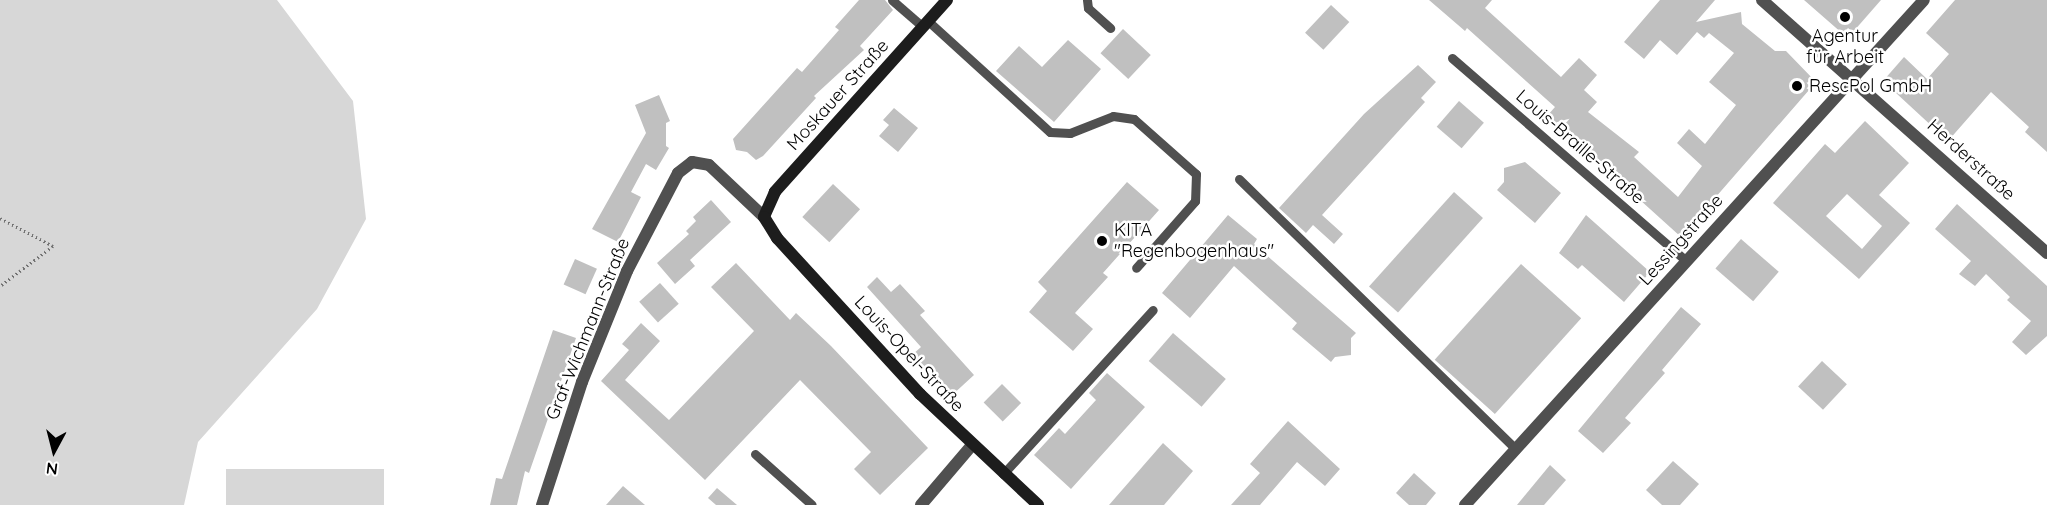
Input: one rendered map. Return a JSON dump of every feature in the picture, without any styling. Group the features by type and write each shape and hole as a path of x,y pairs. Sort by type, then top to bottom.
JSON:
{"main road":[{"name":"Moskauer Straße","path":"764,217 775,192 947,0"},
{"name":"Louis-Opel-Straße","path":"764,217 785,247 972,445 1038,505"}],"street":[{"name":"Herderstraße","path":"1762,0 2047,253"},
{"name":"Lessingstraße","path":"1465,505 1923,0"},
{"name":"Graf-Wichmann-Straße","path":"542,505 582,381 627,271 678,173 692,162 709,165 764,217"},
{"path":"921,505 972,445"}],"lane":[{"path":"892,0 925,24 1050,132 1070,133 1113,116 1134,119 1196,174 1196,201 1136,268"},
{"path":"1087,0 1088,8 1110,28"},
{"name":"Louis-Braille-Straße","path":"1452,58 1686,261"},
{"path":"1239,179 1516,448"},
{"path":"1003,474 1153,310"},
{"path":"755,454 812,505"}],"path":[{"path":"0,218 53,246 0,286"}],"shaded area":[{"path":"0,0 277,0 353,101 366,219 317,309 198,442 184,505 0,505"},
{"path":"226,469 384,469 384,505 226,505"}],"building":[{"path":"859,0 885,0 893,10 860,46 864,50 814,96 816,98 763,156 756,160 747,152 736,150 733,139 797,68 802,72 839,30 835,27"},
{"path":"1429,0 1492,0 1485,8 1561,77 1579,58 1597,75 1584,90 1597,102 1588,112 1639,152 1634,157 1678,197 1702,166 1677,143 1689,129 1705,144 1736,105 1709,82 1734,53 1709,33 1704,38 1697,32 1677,55 1660,40 1644,59 1624,42 1660,0 1715,0 1696,22 1741,12 1742,24 1775,51 1786,51 1816,82 1681,237 1547,116 1555,107 1467,28 1465,31"},
{"name":"Agentur für Arbeit","path":"1804,0 1881,0 1853,32 1848,28 1843,34"},
{"path":"1955,0 2047,0 2047,152 2025,132 2029,127 1991,92 1948,141 1883,81 1904,57 1927,79 1949,54 1926,33"},
{"path":"1331,5 1349,22 1323,50 1305,33"},
{"path":"1123,29 1151,55 1128,79 1100,53"},
{"path":"1068,40 1101,69 1054,122 996,71 1019,46 1042,67"},
{"path":"1418,65 1436,82 1421,98 1425,102 1322,215 1343,234 1334,244 1313,225 1306,233 1279,208 1364,114"},
{"path":"659,95 670,121 666,123 666,146 669,148 656,170 646,164 631,192 641,197 618,242 592,229 646,133 635,105"},
{"path":"1459,101 1484,123 1462,148 1437,127"},
{"path":"894,108 918,128 898,152 879,136 889,125 883,120"},
{"path":"1865,121 1909,163 1879,195 1910,223 1859,279 1773,203 1825,144 1835,153","holes":["1847,194 1882,226 1862,249 1826,216"]},
{"path":"1525,162 1561,193 1535,223 1497,190 1504,182 1504,168"},
{"name":"KITA \"Regenbogenhaus\"","path":"1127,182 1159,210 1103,273 1108,277 1075,313 1093,329 1073,351 1029,312 1047,291 1038,282"},
{"path":"833,184 860,209 829,242 802,217"},
{"path":"1454,192 1483,218 1398,312 1369,286"},
{"path":"711,200 731,222 690,260 695,266 675,284 657,263 689,234 686,231 696,221 693,217"},
{"path":"1957,204 2047,286 2047,336 2026,355 2012,342 2031,321 2007,300 2010,297 1986,274 1975,286 1959,274 1971,261 1935,229"},
{"path":"1228,215 1257,239 1254,244 1356,333 1351,338 1351,355 1335,357 1331,362 1292,329 1297,323 1234,266 1190,318 1162,293"},
{"path":"1586,215 1650,272 1624,302 1582,265 1578,269 1559,253"},
{"path":"1741,239 1779,272 1753,301 1715,268"},
{"path":"575,259 597,269 586,294 564,285"},
{"path":"736,263 790,320 796,313 831,346 928,448 880,495 854,469 871,452 800,380 705,480 601,381 629,350 622,344 641,323 660,341 625,380 669,420 754,331 711,287"},
{"path":"1521,264 1581,318 1495,414 1435,360"},
{"path":"877,277 891,292 900,284 925,311 920,315 974,375 950,397 912,355 921,347 867,287"},
{"path":"660,283 679,304 658,323 639,302"},
{"path":"1681,307 1701,324 1662,370 1665,373 1625,418 1631,423 1603,453 1578,431"},
{"path":"553,330 576,338 529,473 525,471 517,505 490,505 496,478 502,479"},
{"path":"1173,333 1226,379 1202,407 1149,361"},
{"path":"1822,361 1847,384 1823,410 1798,387"},
{"path":"1107,373 1145,407 1071,489 1034,455 1059,428 1065,434 1096,400 1089,393"},
{"path":"1002,384 1021,403 1003,421 984,402"},
{"path":"1288,421 1340,469 1325,486 1297,462 1260,505 1231,505 1260,473 1250,464"},
{"path":"1163,443 1193,471 1164,505 1109,505"},
{"path":"1673,461 1699,484 1680,505 1662,505 1646,490"},
{"path":"1550,465 1566,480 1544,505 1517,505"},
{"path":"1414,473 1436,493 1426,505 1409,505 1396,493"},
{"path":"623,486 645,505 606,505"},
{"path":"717,488 737,505 716,505 708,498"}],"place":[{"name":"Agentur für Arbeit","path":"1845,17"},
{"name":"RescPol GmbH","path":"1797,86"},
{"name":"KITA \"Regenbogenhaus\"","path":"1102,241"}]}
